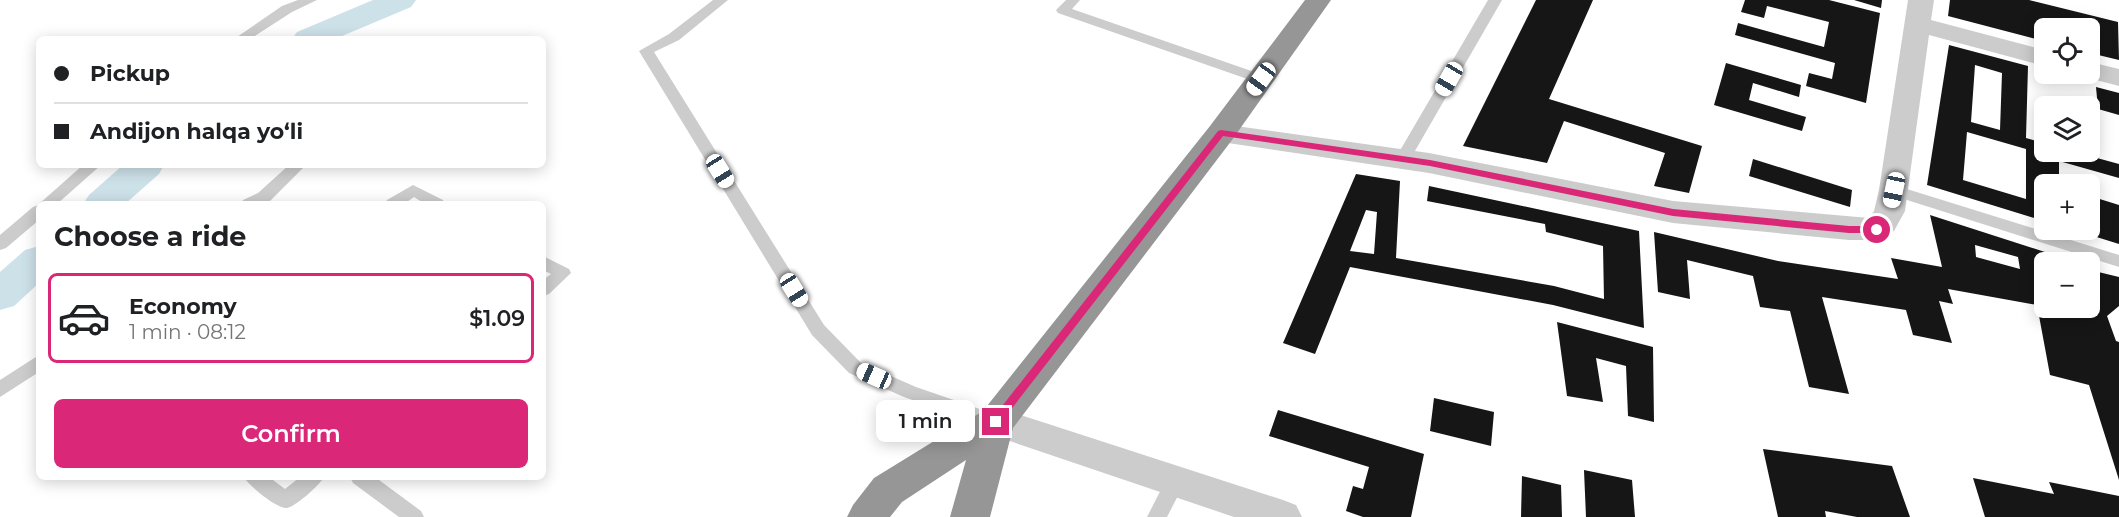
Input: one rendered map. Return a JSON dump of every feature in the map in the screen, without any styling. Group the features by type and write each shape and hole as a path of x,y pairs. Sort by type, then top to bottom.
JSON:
{"highway":[{"path":"867,517 888,490 996,422 1221,133 1318,0"},
{"path":"970,517 996,422"}],"street":[{"path":"1221,133 1403,159 1673,212 1866,231 1877,230 1884,226 1894,190 1919,12 2034,54"},
{"path":"2100,73 2119,78"},
{"path":"996,422 1283,517"}],"lane":[{"path":"246,36 287,9 310,0"},
{"path":"722,0 674,37 646,51 818,330 855,368 910,393 996,422"},
{"path":"1073,0 1063,10 1261,79"},
{"path":"1403,159 1495,0"},
{"path":"51,201 89,168"},
{"path":"255,201 264,197 295,168"},
{"path":"397,201 412,190 432,201"},
{"path":"1894,190 2119,261"},
{"path":"0,244 36,214"},
{"path":"546,264 563,273 546,287"},
{"path":"0,390 36,364"},
{"path":"258,480 285,500 310,480"},
{"path":"364,480 414,517"},
{"path":"1157,517 1175,482"}],"building":[{"path":"1536,0 1593,0 1549,99 1702,146 1689,193 1654,186 1665,153 1564,121 1547,163 1463,146"},
{"path":"1745,0 1829,0 1880,13 1866,103 1806,86 1809,73 1832,79 1835,63 1735,35 1738,23 1824,47 1829,22 1767,6 1764,18 1741,12"},
{"path":"1854,0 1882,0 1881,8"},
{"path":"1950,0 2029,0 2118,22 2119,60 2100,55 2100,18 2034,18 2034,38 1948,16"},
{"path":"1949,45 2028,66 2026,138 2034,140 2034,162 2059,162 2059,174 2034,174 2034,218 1927,185","holes":["1975,65 2002,73 2000,130 1971,122","1967,132 2026,149 2026,199 1963,180"]},
{"path":"1726,63 1801,85 1799,97 1753,83 1749,100 1806,117 1802,131 1714,105"},
{"path":"2096,87 2119,93 2119,115 2100,110 2100,96 2097,96"},
{"path":"1753,159 1852,190 1850,207 1749,176"},
{"path":"2100,159 2119,164 2119,178 2063,162 2100,162"},
{"path":"1356,174 1400,181 1396,258 1554,286 1604,299 1603,246 1546,232 1545,224 1427,201 1429,186 1639,231 1644,328 1553,305 1350,267 1315,354 1283,343","holes":["1366,210 1377,212 1374,254 1350,251"]},
{"path":"2100,199 2119,205 2119,244 2100,238"},
{"path":"1930,215 2045,252 2034,252 2034,304 1948,289 1953,304 1939,301 1952,343 1913,335 1906,310 1822,297 1849,394 1809,387 1790,311 1760,307 1753,276 1687,260 1690,299 1658,292 1654,232 1778,261 1898,279 1891,258 1942,267","holes":["1975,245 2018,257 2020,269 1976,257"]},
{"path":"2100,272 2119,277 2119,306 2107,316 2116,341 2119,342 2119,480 2089,385 2050,375 2039,318 2100,318"},
{"path":"1557,322 1653,347 1654,422 1628,416 1626,366 1596,358 1603,402 1567,396"},
{"path":"1434,398 1494,412 1491,446 1430,431"},
{"path":"1278,410 1424,454 1411,517 1363,517 1346,511 1353,486 1363,489 1369,467 1269,436"},
{"path":"1763,449 1892,466 1910,517 1857,517 1825,511 1826,517 1778,517"},
{"path":"1584,470 1632,480 1635,517 1586,517"},
{"path":"1522,476 1561,485 1562,517 1521,517"},
{"path":"1973,478 2054,494 2049,482 2119,496 2119,517 1985,517"}],"waterway":[{"path":"315,36 400,0"},
{"path":"105,201 143,168"},
{"path":"0,295 36,263"}],"route":[{"path":"996,422 1221,133 1430,163 1673,212 1866,231 1877,230"}]}
